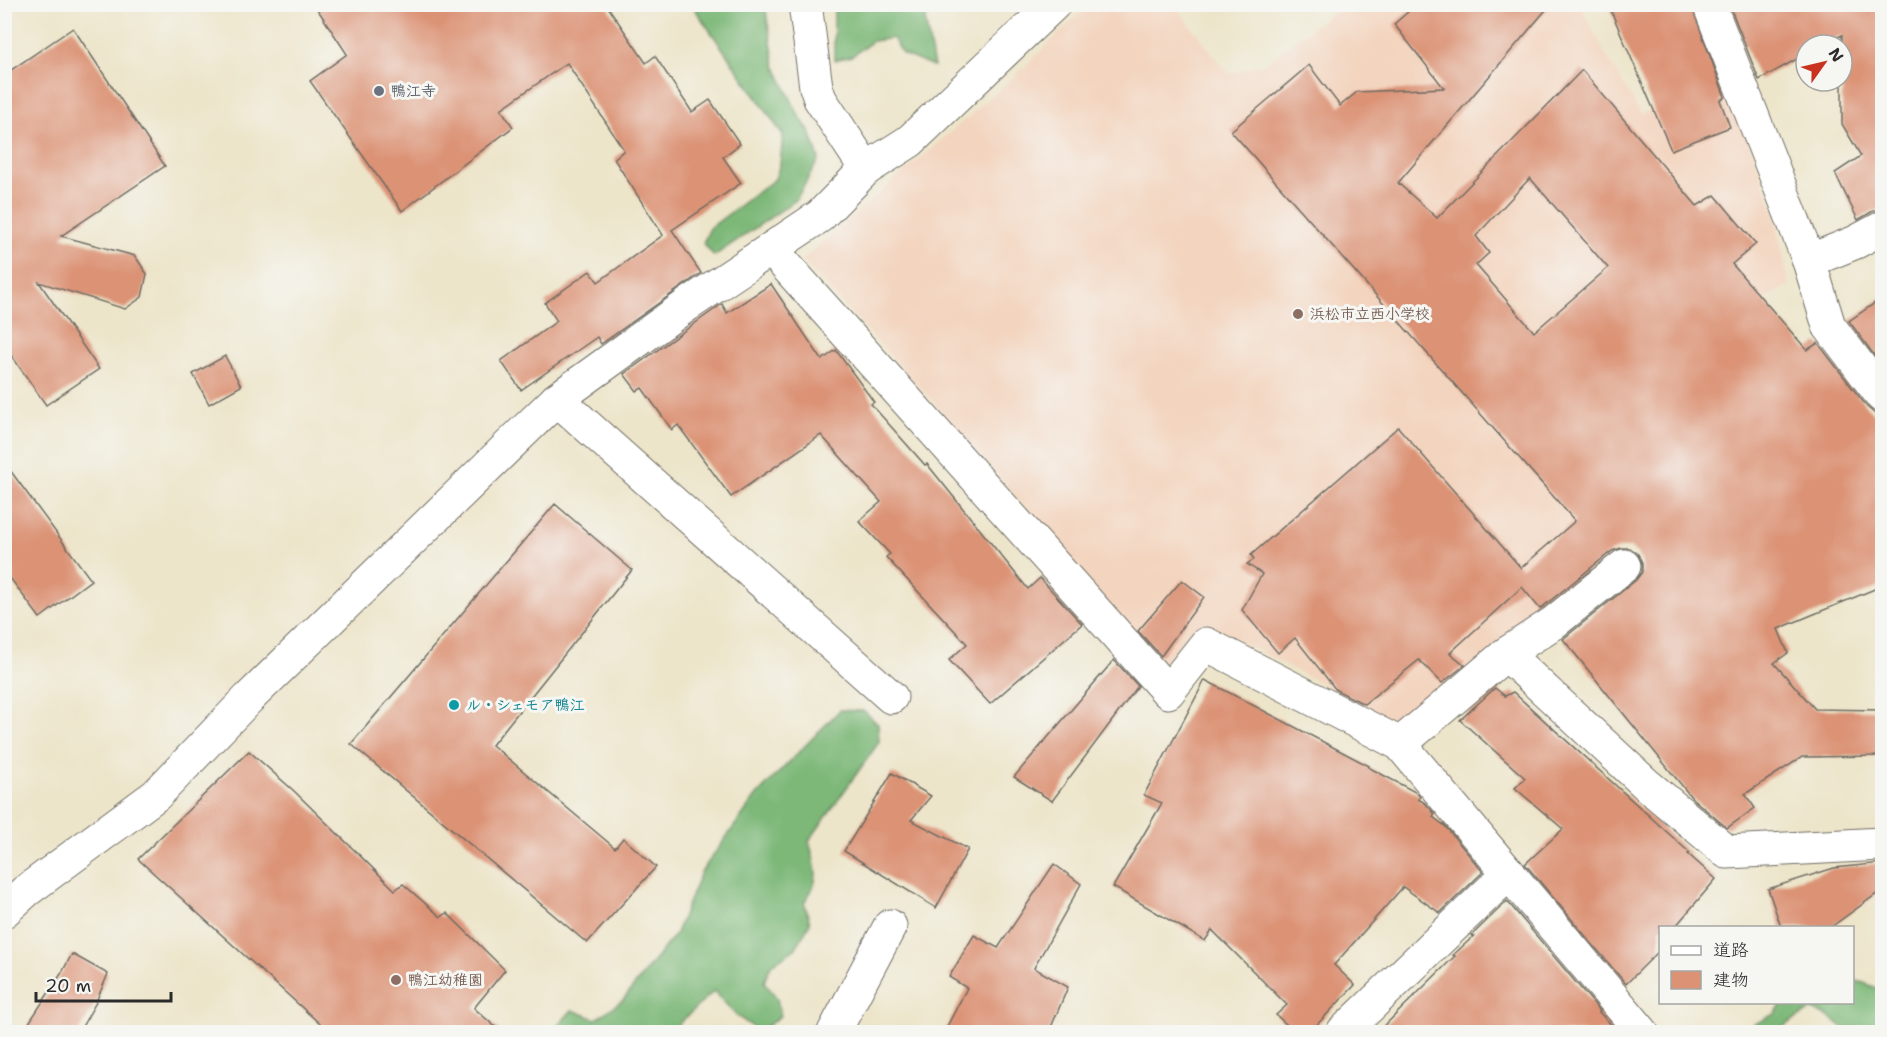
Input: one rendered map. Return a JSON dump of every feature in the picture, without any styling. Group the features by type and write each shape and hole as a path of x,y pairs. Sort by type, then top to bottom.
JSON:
{"street":[{"path":"805,4 816,87 820,99 866,169"},
{"path":"4,911 26,891 156,795 249,698 557,399 687,305 820,216 866,169 910,141 1054,4"},
{"path":"1709,4 1809,261 1828,326 1871,361 1882,396"},
{"path":"1809,261 1856,242 1882,228"},
{"path":"771,249 1167,692 1206,644 1400,744 1642,1032"},
{"path":"557,399 891,697"},
{"path":"1400,744 1506,654 1553,623 1624,566"},
{"path":"1506,654 1647,785 1727,852 1882,844"},
{"path":"1343,1032 1509,873"},
{"path":"834,1032 890,926"}],"shaded area":[{"path":"1580,4 1605,53 1641,114 1683,97 1724,72 1775,214 1789,285 1729,318 1702,483 1414,715 1390,719 1210,626 1164,669 937,406 802,260 1013,78 1088,5 1174,5 1229,74 1265,63 1336,10 1349,5"}],"green space":[{"path":"692,5 765,5 775,65 799,116 810,132 819,159 796,200 714,256 703,243 710,228 775,179 780,164 783,135"},
{"path":"834,5 938,5 925,19 934,67 902,54 893,38 873,41 852,56 834,60"},
{"path":"840,710 864,711 878,724 879,742 809,841 816,873 813,887 804,902 810,923 795,949 771,965 764,982 777,998 780,1016 760,1032 737,1016 714,991 670,1032 559,1032 557,1027 572,1010 596,1019 623,1000 676,933 701,872 757,795"},
{"path":"1854,981 1882,990 1882,1032 1847,1032 1831,1018 1812,1010 1776,1032 1744,1032 1750,1026 1775,1014 1781,1004 1854,1004"}],"building":[{"path":"314,4 606,4 646,63 655,56 692,112 710,100 740,144 723,157 741,183 672,230 701,273 601,344 597,337 521,390 501,361 557,321 545,303 590,271 598,282 663,235 614,159 624,150 567,63 501,109 513,127 402,211 310,81 347,54"},
{"path":"1417,4 1551,4 1398,183 1437,218 1582,70 1697,206 1715,195 1756,244 1732,264 1807,350 1818,343 1867,407 1874,413 1882,414 1882,586 1778,629 1788,653 1774,663 1815,709 1882,710 1882,756 1802,757 1745,794 1755,808 1727,828 1692,798 1563,639 1636,580 1642,572 1642,563 1638,554 1630,548 1612,551 1540,609 1522,587 1450,653 1465,665 1442,683 1419,660 1364,704 1336,690 1295,638 1278,653 1242,610 1262,574 1247,564 1254,559 1251,555 1398,427 1521,568 1575,521 1231,131 1309,65 1340,106 1357,92 1444,88 1394,24","holes":["1530,178 1608,268 1534,332 1476,265 1489,253 1476,236"]},
{"path":"1608,4 1691,4 1725,97 1720,100 1730,127 1671,150"},
{"path":"1729,4 1882,4 1882,209 1873,211 1858,220 1835,173 1861,156 1842,124 1842,93 1854,93 1854,33 1794,33 1794,61 1759,80"},
{"path":"73,28 165,166 61,236 135,256 147,274 142,297 125,309 39,282 99,369 46,405 4,345 4,75"},
{"path":"771,284 822,360 836,350 874,402 871,404 925,465 927,464 1028,589 1040,578 1082,624 990,704 949,660 967,644 886,557 890,554 859,521 881,502 821,435 731,497 678,425 672,430 642,388 637,391 624,374 722,304 727,313"},
{"path":"1882,298 1882,366 1849,321"},
{"path":"225,356 241,386 209,404 193,374"},
{"path":"4,462 91,580 40,618 4,570"},
{"name":"ル・シェモア鴨江","path":"555,504 632,570 492,745 615,848 623,838 656,867 587,943 351,744"},
{"path":"1182,580 1204,597 1161,656 1138,631"},
{"path":"1114,660 1138,686 1052,801 1014,777"},
{"path":"1205,680 1417,793 1420,797 1418,799 1435,814 1433,817 1445,826 1483,872 1440,913 1403,887 1334,965 1355,985 1310,1032 1295,1032 1276,1015 1287,1005 1212,930 1205,941 1113,887 1162,803 1144,795"},
{"path":"1495,688 1505,696 1513,692 1716,879 1676,926 1659,926 1659,951 1626,984 1525,864 1563,829 1515,788 1525,778 1460,720"},
{"path":"249,751 294,791 395,890 403,884 441,917 447,913 505,970 474,1008 501,1032 329,1032 138,859"},
{"path":"892,773 931,796 911,820 968,849 936,908 844,851"},
{"path":"1882,863 1882,890 1832,926 1781,926 1768,889 1834,868"},
{"path":"1054,864 1081,884 1034,968 1068,987 1049,1032 944,1032 967,988 949,977 974,935 998,948"},
{"path":"1507,901 1618,1032 1378,1032 1455,956 1453,955"},
{"path":"72,954 108,974 79,1032 23,1032 61,974"}],"place":[{"name":"鴨江寺","path":"379,91"},
{"name":"浜松市立西小学校","path":"1298,314"},
{"name":"ル・シェモア鴨江","path":"454,705"},
{"name":"鴨江幼稚園","path":"396,980"}]}
